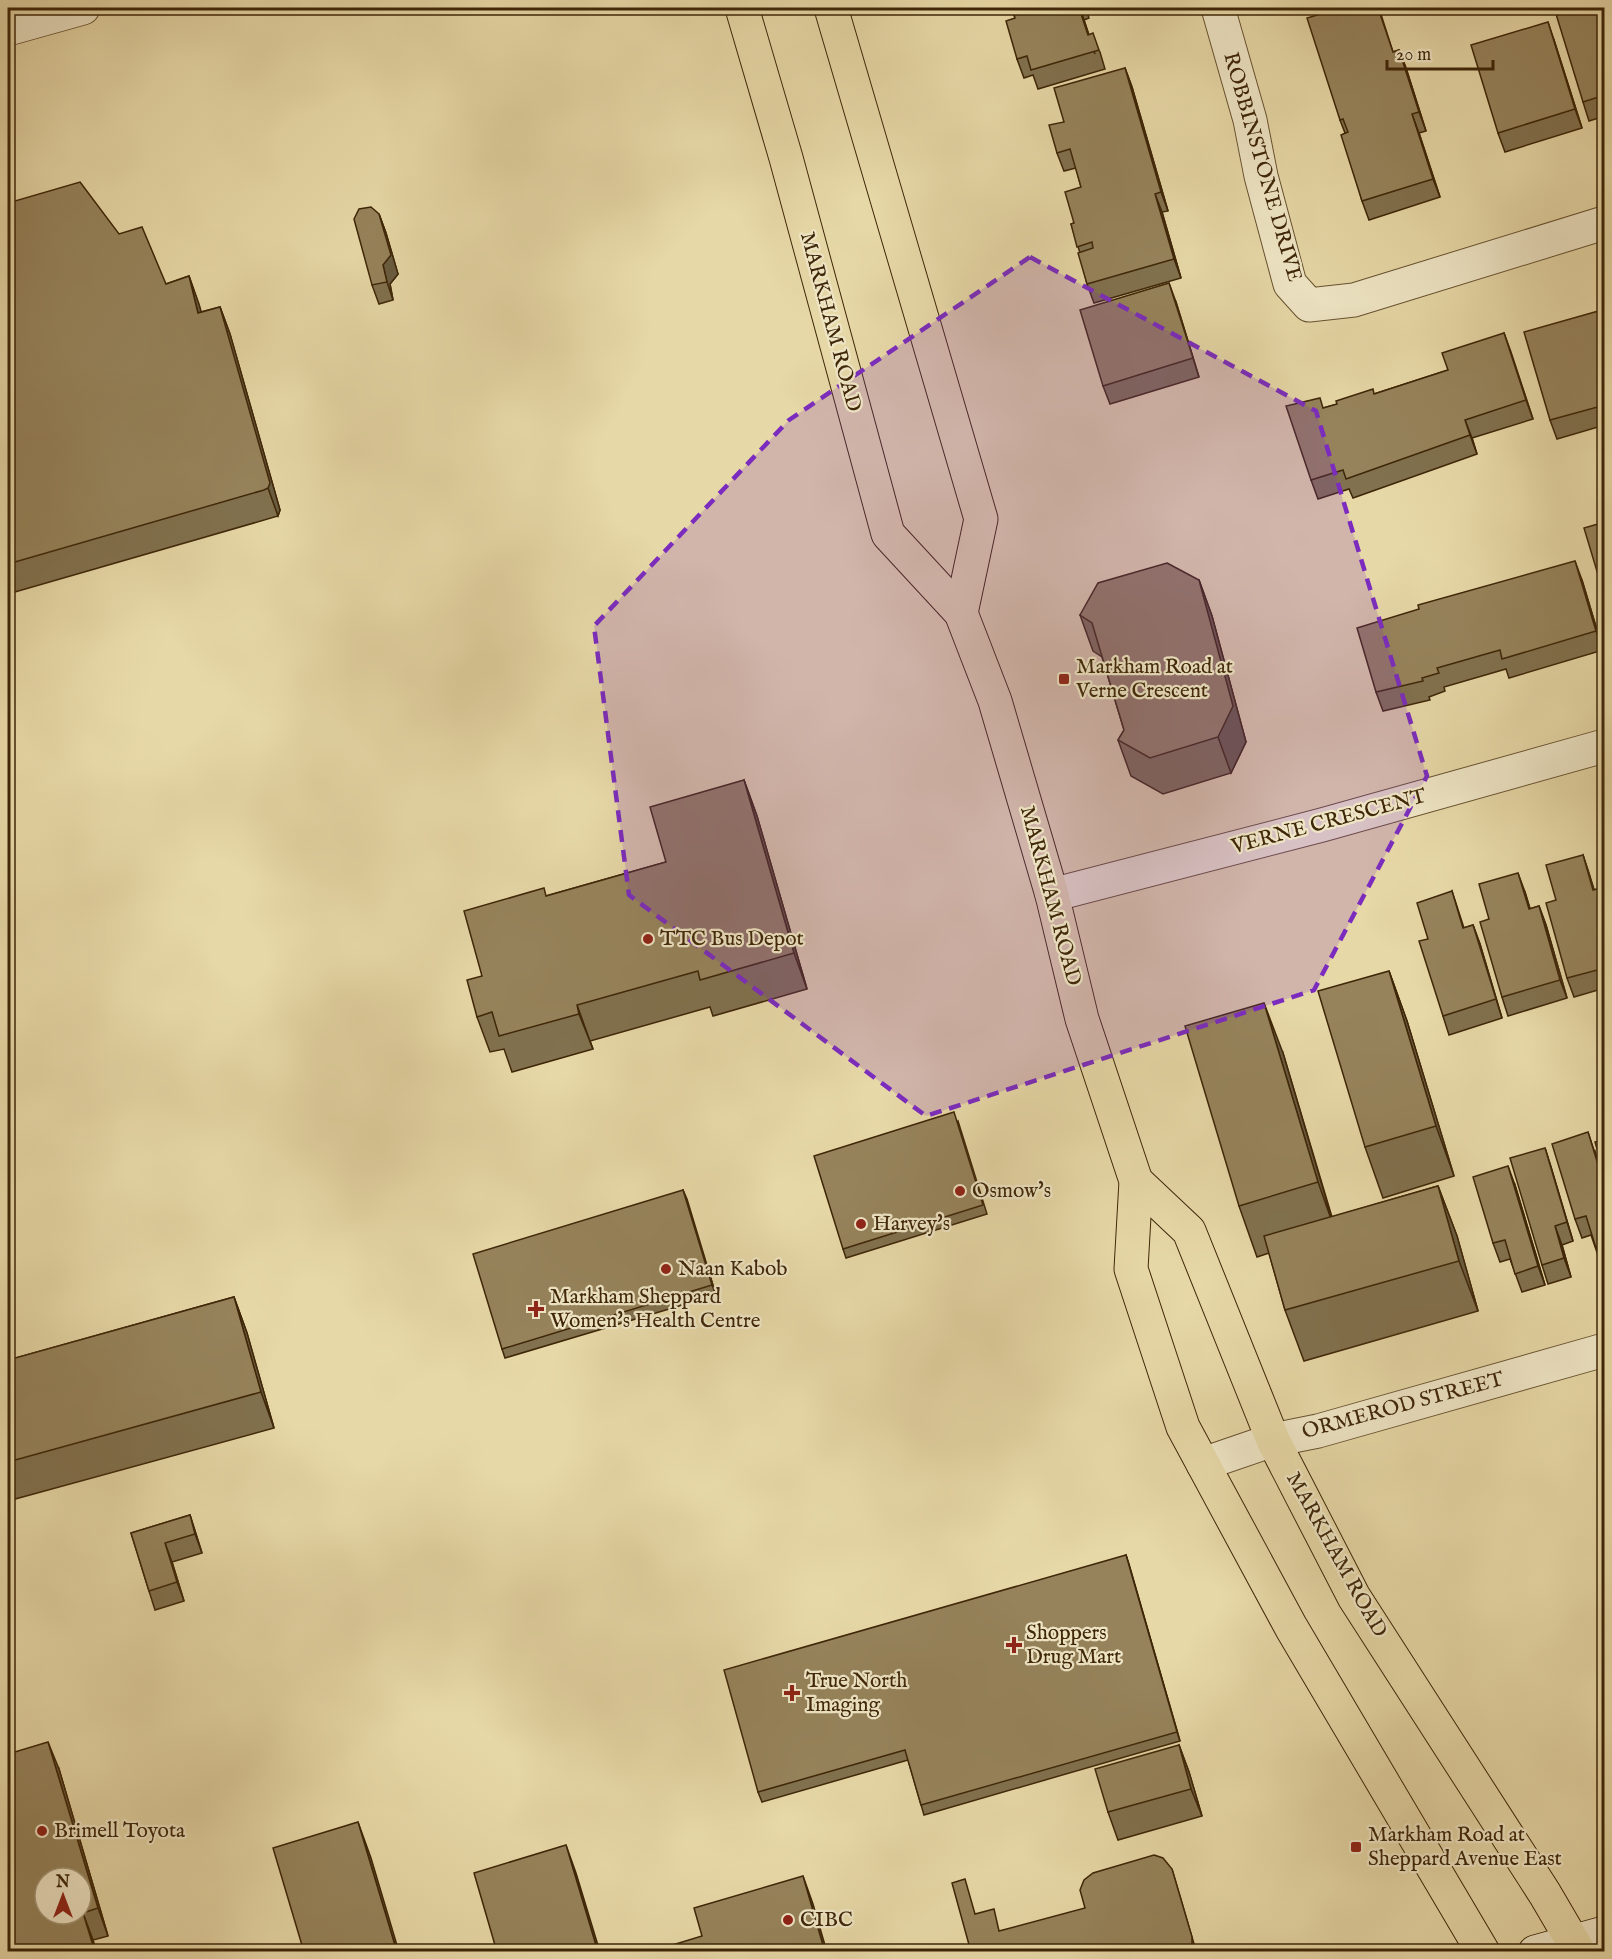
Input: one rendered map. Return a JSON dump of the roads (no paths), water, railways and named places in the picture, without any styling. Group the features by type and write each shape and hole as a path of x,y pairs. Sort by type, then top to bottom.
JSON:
{"main road":[{"name":"MARKHAM ROAD","path":"742,8 789,170 888,534 961,613 995,701 1052,895 1082,1018 1136,1181 1131,1269 1183,1427 1291,1627 1484,1952"},
{"path":"831,8 981,519 961,613"},
{"name":"MARKHAM ROAD","path":"1136,1181 1189,1231 1274,1440 1354,1597 1575,1946"}],"street":[{"path":"8,29 83,8"},
{"name":"ROBBINSTONE DRIVE","path":"1218,8 1250,120 1261,176 1290,284 1309,304 1354,300 1605,223"},
{"name":"VERNE CRESCENT","path":"1052,895 1322,825 1605,746"},
{"name":"ORMEROD STREET","path":"1203,1464 1274,1440 1318,1431 1605,1350"},
{"path":"1535,1952 1575,1946 1605,1933"}],"place":[{"name":"Markham Road at Verne Crescent","path":"1064,679"},
{"name":"TTC Bus Depot","path":"648,939"},
{"name":"Osmow's","path":"960,1191"},
{"name":"Harvey's","path":"861,1224"},
{"name":"Naan Kabob","path":"666,1269"},
{"name":"Markham Sheppard Women's Health Centre","path":"536,1309"},
{"name":"Shoppers Drug Mart","path":"1014,1645"},
{"name":"True North Imaging","path":"792,1693"},
{"name":"Brimell Toyota","path":"42,1831"},
{"name":"Markham Road at Sheppard Avenue East","path":"1356,1847"},
{"name":"CIBC","path":"788,1920"}]}
